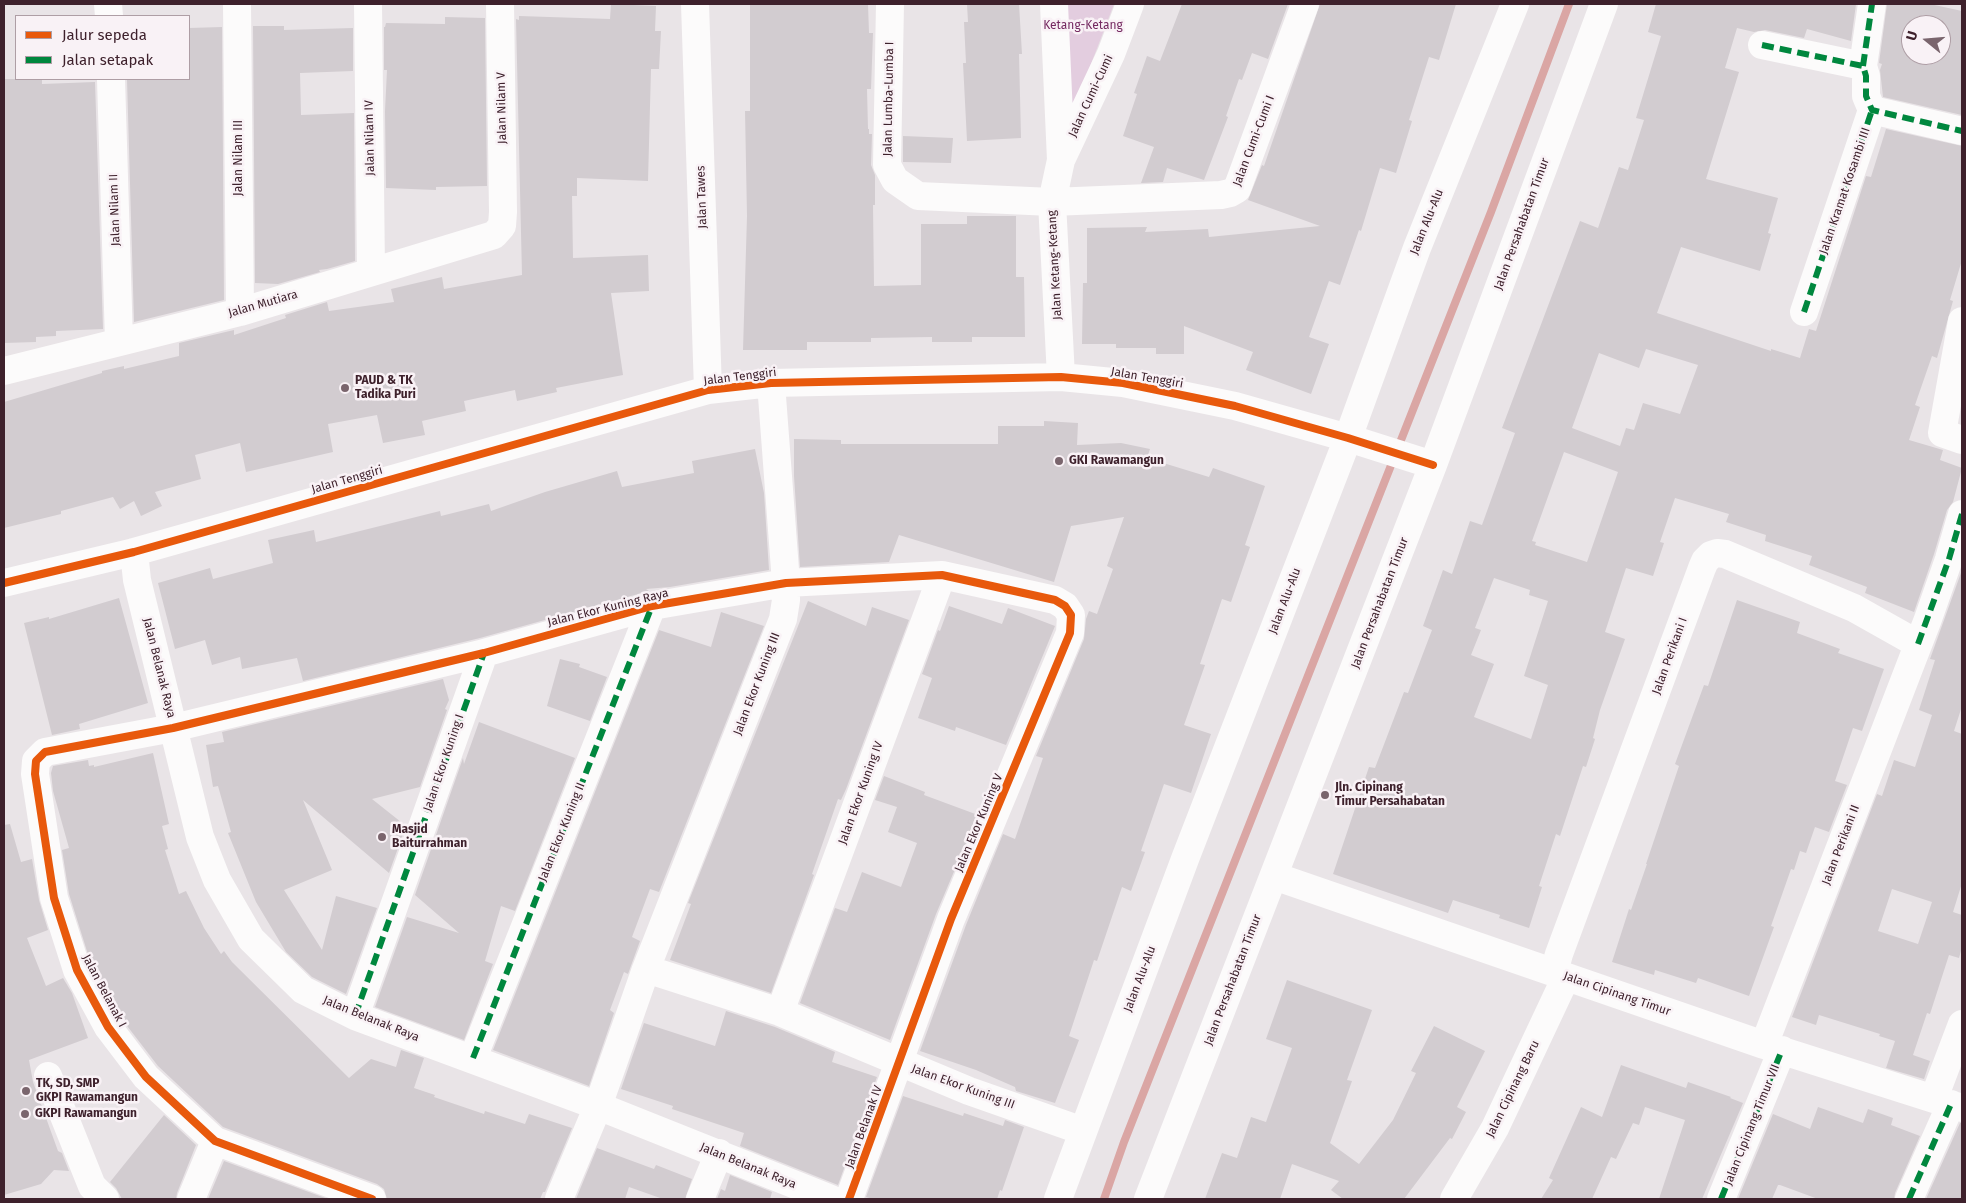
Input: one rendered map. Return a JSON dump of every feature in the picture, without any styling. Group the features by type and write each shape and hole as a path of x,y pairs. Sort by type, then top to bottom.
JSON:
{"street":[{"name":"Jalan Nilam III","path":"237,4 240,312"},
{"name":"Jalan Nilam IV","path":"368,4 371,272"},
{"name":"Jalan Nilam V","path":"500,4 503,212"},
{"name":"Jalan Tawes","path":"695,4 708,390"},
{"name":"Jalan Lumba-Lumba I","path":"890,4 888,165 895,180 918,196 1052,202"},
{"name":"Jalan Ketang-Ketang","path":"1054,4 1061,160 1052,202 1061,377"},
{"name":"Jalan Cumi-Cumi","path":"1061,160 1106,64 1130,4"},
{"name":"Jalan Cumi-Cumi I","path":"1052,202 1221,195 1237,189 1305,4"},
{"name":"Jalan Alu-Alu","path":"1058,1199 1182,868 1360,442 1417,248 1515,4"},
{"name":"Jalan Persahabatan Timur","path":"1148,1199 1274,876 1424,463 1604,4"},
{"name":"Jalan Kramat Kosambi III","path":"1804,312 1872,110 1866,96 1866,76 1863,66 1872,4"},
{"path":"1762,45 1863,66"},
{"name":"Jalan Nilam II","path":"111,80 119,341"},
{"name":"Jalan Kramat Kosambi III","path":"1872,110 1962,131"},
{"name":"Jalan Mutiara","path":"4,371 240,312 494,235 502,226 503,212"},
{"path":"1962,321 1942,432 1962,440"},
{"name":"Jalan Tenggiri","path":"4,583 134,552 708,390 771,384 1061,377 1123,383 1235,406 1360,442 1424,463"},
{"name":"Jalan Ekor Kuning III","path":"559,1199 598,1106 646,969 783,619 786,583 771,384"},
{"name":"Jalan Perikani II","path":"1773,1048 1949,559 1962,514"},
{"name":"Jalan Belanak Raya","path":"134,552 137,580 200,837 217,880 251,938 303,990 355,1016 473,1058 598,1106 831,1199"},
{"name":"Jalan Perikani I","path":"1560,974 1559,954 1705,561 1711,555 1725,554 1859,598 1918,644"},
{"name":"Jalan Ekor Kuning Raya","path":"173,728 484,652 652,606 786,583 942,574 1055,600"},
{"name":"Jalan Ekor Kuning IV","path":"780,1012 942,574"},
{"name":"Jalan Ekor Kuning V","path":"899,1063 951,919 1070,632 1071,615 1065,606 1055,600"},
{"name":"Jalan Ekor Kuning II","path":"473,1058 652,606"},
{"name":"Jalan Ekor Kuning I","path":"355,1016 484,652"},
{"name":"Jalan Belanak I","path":"173,728 45,752 36,761 34,774 54,898 77,970 108,1027 146,1077 215,1141 372,1199"},
{"name":"Jalan Cipinang Timur","path":"1274,876 1773,1048 1949,1103"},
{"name":"Jalan Ekor Kuning III","path":"646,969 780,1012 899,1063 1083,1131"},
{"name":"Jalan Cipinang Baru","path":"1454,1199 1496,1128 1560,974"},
{"path":"1909,1199 1949,1103 1962,1024"},
{"name":"Jalan Cipinang Timur VII","path":"1722,1199 1773,1048"},
{"name":"Jalan Belanak IV","path":"849,1199 899,1063"},
{"path":"48,1076 92,1186 104,1199"},
{"path":"191,1199 215,1141"},
{"path":"700,1199 719,1153"}],"green space":[{"name":"Ketang-Ketang","path":"1060,4 1114,4 1065,132"}],"building":[{"path":"611,4 656,6 655,31 661,31 659,69 651,69 648,181 577,178 577,196 572,196 573,258 648,255 649,291 611,293 623,375 556,388 557,392 517,401 515,390 464,401 466,411 422,421 425,435 383,443 377,415 328,424 333,452 246,472 240,443 195,455 201,479 155,492 162,506 141,516 134,501 120,509 113,497 61,511 61,514 4,528 4,402 102,373 102,371 124,366 124,369 179,356 179,343 234,330 234,335 286,318 285,315 327,302 329,311 394,302 391,289 442,277 444,289 522,275 516,19 519,20 519,16 610,19"},
{"path":"750,4 868,4 869,33 873,33 871,89 867,89 868,129 869,134 872,134 871,165 875,175 875,205 873,205 874,286 921,285 921,224 967,224 967,216 1016,216 1016,277 1024,277 1025,337 972,337 972,342 932,342 932,337 871,338 871,342 807,342 807,350 743,350 747,216 745,111 750,111"},
{"path":"967,4 1019,4 1022,54 1019,54 1021,138 967,141 963,63 966,63 964,22 968,22"},
{"path":"1182,4 1288,4 1268,59 1252,53 1242,80 1239,79 1226,116 1228,117 1204,180 1167,168 1163,182 1141,183 1154,147 1123,136 1137,94 1134,93 1147,56 1160,61"},
{"path":"1320,4 1456,4 1439,60 1429,57 1409,120 1412,121 1396,173 1380,168 1361,231 1359,230 1340,285 1329,281 1309,337 1329,344 1311,394 1246,370 1253,352 1184,326 1184,354 1156,354 1156,348 1116,348 1116,344 1082,344 1083,283 1087,283 1087,228 1147,227 1145,232 1208,229 1209,237 1320,226 1248,200 1262,165 1264,166"},
{"path":"1656,4 1856,4 1851,41 1807,29 1804,38 1765,30 1754,32 1737,28 1725,68 1739,72 1706,179 1778,198 1768,233 1771,234 1760,271 1681,247 1657,313 1771,351 1771,349 1800,358 1809,329 1816,331 1866,176 1871,177 1886,129 1962,146 1962,260 1950,300 1953,301 1937,358 1932,356 1915,405 1920,407 1909,440 1943,450 1940,460 1962,468 1953,502 1947,510 1914,612 1865,593 1867,587 1809,565 1812,556 1765,541 1766,535 1726,522 1729,514 1675,498 1660,542 1664,543 1653,576 1626,568 1605,632 1625,639 1600,710 1593,738 1595,739 1586,767 1583,766 1560,836 1556,834 1539,886 1542,887 1529,928 1499,918 1500,915 1453,900 1448,913 1333,874 1369,767 1375,768 1404,692 1408,693 1432,630 1423,626 1443,570 1452,574 1470,521 1482,525 1515,433 1502,428 1580,221 1598,228 1619,167 1628,170 1644,120 1636,118 1661,36 1648,32","holes":["1646,349 1698,365 1680,414 1643,403 1634,430 1626,428 1620,446 1572,428 1599,353 1639,368","1564,452 1618,472 1587,562 1535,545 1536,542 1532,541","1494,578 1530,590 1529,595 1548,601 1524,676 1548,685 1531,739 1474,717 1494,664 1471,655 1481,630 1475,628"]},
{"path":"1887,4 1930,4 1962,11 1962,115 1883,97 1880,70 1882,64 1879,63"},
{"path":"445,17 485,18 487,186 436,187 436,190 386,188 385,111 387,70 384,70 384,27 386,23 445,24"},
{"path":"253,26 284,26 284,30 353,28 353,71 300,73 301,115 354,113 355,261 319,270 320,272 278,284 255,283"},
{"path":"222,27 224,300 134,322 127,80 190,80 190,28"},
{"path":"4,79 42,80 42,84 95,82 103,329 56,331 56,336 36,337 36,342 4,343"},
{"path":"903,136 953,138 951,163 903,162"},
{"path":"1044,421 1078,423 1077,445 1121,443 1150,449 1147,458 1209,477 1213,468 1265,486 1245,545 1250,547 1231,602 1222,599 1200,664 1205,665 1184,725 1211,734 1191,793 1164,784 1141,851 1145,852 1131,891 1122,887 1097,961 1094,960 1069,1036 1079,1040 1055,1103 1016,1091 1015,1087 976,1070 920,1051 966,925 1003,834 1015,839 1043,758 1036,756 1084,639 1086,619 1089,611 1097,614 1113,569 1107,566 1124,517 1071,526 1054,582 899,535 889,562 800,567 794,476 794,439 841,440 841,444 998,444 998,426 1044,426"},
{"path":"755,449 764,493 769,570 670,587 646,589 649,591 480,638 303,681 297,658 242,669 240,657 212,665 205,640 175,649 158,583 210,568 213,579 273,563 268,540 314,530 316,542 440,511 441,516 489,504 491,511 545,492 617,471 622,487 694,473 692,461"},
{"path":"1962,570 1962,706 1954,731 1962,734 1962,883 1953,912 1962,915 1962,947 1959,958 1949,955 1930,1014 1927,1013 1913,1055 1930,1061 1924,1079 1886,1068 1895,1041 1879,1036 1880,1034 1819,1015 1816,1025 1792,1017 1877,794 1882,796 1894,760 1915,767 1932,715 1919,710 1935,660 1930,659","holes":["1892,889 1932,902 1918,944 1878,931"]},
{"path":"119,598 148,703 79,724 80,729 52,735 24,623 49,617 49,619"},
{"path":"1737,600 1800,622 1797,633 1840,649 1838,653 1884,669 1862,731 1853,728 1835,781 1847,785 1829,832 1815,827 1806,853 1800,851 1794,870 1791,869 1771,926 1774,927 1749,996 1698,978 1696,983 1655,970 1654,975 1612,962 1679,766 1675,764 1704,685 1708,686"},
{"path":"808,601 866,626 872,607 909,620 846,789 841,800 838,799 812,874 814,875 771,993 670,960 691,904 688,903"},
{"path":"949,606 1002,624 1008,608 1055,626 1006,745 956,727 955,731 918,718 932,678 922,674"},
{"path":"721,612 764,626 659,892 650,889 632,937 640,941 628,974 624,972 610,1010 614,1013 589,1086 493,1050 659,630 711,647"},
{"path":"560,659 580,664 579,667 607,677 590,721 547,706"},
{"path":"443,679 449,700 445,709 447,710 420,787 372,799 406,826 389,873 303,800 332,870 284,890 322,950 336,896 377,908 346,994 312,977 286,952 256,902 228,833 231,832 218,786 213,787 206,745 224,742 222,732"},
{"path":"479,722 575,758 515,911 501,906 485,961 493,964 464,1040 375,1007 407,917 459,933 415,895 463,758 464,764"},
{"path":"153,753 169,824 162,826 168,849 165,850 179,894 186,891 204,928 221,954 224,951 232,962 349,1078 371,1059 396,1067 401,1050 424,1058 414,1088 484,1114 485,1111 525,1124 529,1114 572,1128 545,1192 543,1192 540,1199 387,1199 384,1189 377,1184 223,1127 158,1066 121,1018 91,964 69,894 62,850 69,848 53,791 51,773 53,766 88,760 89,766 94,765 94,767"},
{"path":"884,776 925,792 924,795 978,815 936,914 890,1040 800,1003 835,908 847,912 862,872 901,887 917,843 888,832 897,807 875,800"},
{"path":"10,824 21,862 32,859 39,900 48,930 27,938 46,986 63,978 72,993 88,1038 29,1060 33,1082 58,1151 62,1153 69,1171 54,1170 41,1184 4,1195 4,825"},
{"path":"1287,980 1372,1010 1347,1080 1352,1081 1330,1143 1359,1164 1393,1120 1416,1073 1411,1071 1434,1026 1485,1051 1457,1107 1466,1112 1452,1139 1450,1138 1404,1199 1343,1199 1331,1190 1339,1181 1292,1164 1280,1199 1205,1199 1222,1153 1237,1158 1251,1117 1266,1122 1292,1048 1266,1039"},
{"path":"726,1011 775,1027 835,1052 832,1062 877,1077 838,1185 740,1146 744,1133 672,1109 673,1106 621,1089 644,1023 715,1046"},
{"path":"1621,1065 1686,1088 1688,1082 1743,1103 1702,1199 1659,1199 1685,1120 1645,1107 1639,1125 1633,1123 1616,1159 1611,1157 1592,1199 1541,1199 1553,1180 1549,1178 1581,1107 1602,1117"},
{"path":"903,1096 963,1116 964,1113 1003,1126 1005,1120 1024,1127 1002,1191 1000,1190 997,1199 873,1199 866,1197"},
{"path":"1818,1107 1863,1123 1868,1109 1893,1118 1891,1125 1920,1136 1894,1199 1818,1199 1778,1185 1772,1199 1738,1199 1773,1114 1810,1129"},
{"path":"164,1115 196,1145 176,1199 122,1199 110,1182"},
{"path":"1960,1123 1962,1123 1962,1199 1926,1199"},
{"path":"597,1148 654,1169 656,1165 692,1179 685,1199 663,1199 629,1187 625,1199 576,1199"},
{"path":"224,1161 328,1199 208,1199"},
{"path":"730,1175 772,1192 770,1199 717,1199 721,1189 725,1191"}],"waterway":[{"path":"1104,1199 1124,1142 1491,212 1569,4"}],"marked path":[{"path":"1863,66 1872,4"},
{"path":"1762,45 1863,66 1866,76 1866,96 1872,110 1962,131"},
{"path":"1804,312 1872,110"},
{"path":"1918,644 1949,559 1962,514"},
{"path":"473,1058 652,606"},
{"path":"355,1016 484,653"},
{"path":"1721,1199 1782,1050"},
{"path":"1909,1199 1951,1104"}],"cycle path":[{"path":"4,583 134,552 708,390 771,383 1061,377 1123,383 1235,406 1348,438 1433,465"},
{"path":"372,1199 215,1141 146,1077 108,1027 77,970 54,898 35,774 36,761 45,752 173,728 484,653 652,606 786,583 942,575 1055,600 1065,606 1071,615 1070,633 951,919 849,1199"}],"place":[{"name":"PAUD & TK Tadika Puri","path":"345,388"},
{"name":"GKI Rawamangun","path":"1059,461"},
{"name":"Jln. Cipinang Timur Persahabatan","path":"1325,795"},
{"name":"Masjid Baiturrahman","path":"382,837"},
{"name":"TK, SD, SMP GKPI Rawamangun","path":"26,1091"},
{"name":"GKPI Rawamangun","path":"25,1114"}]}
